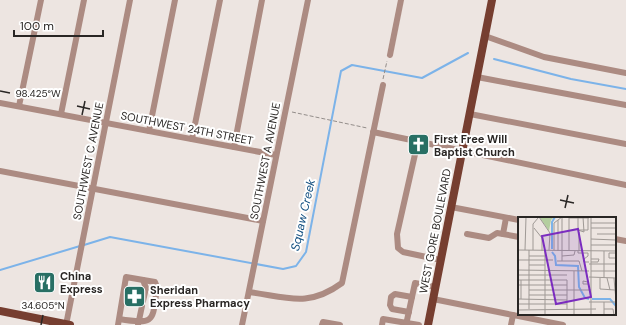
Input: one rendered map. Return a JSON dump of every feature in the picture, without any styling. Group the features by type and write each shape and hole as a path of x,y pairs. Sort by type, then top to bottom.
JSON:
{"main road":[{"name":"WEST GORE BOULEVARD","path":"428,325 492,0"},
{"path":"0,311 67,325"}],"street":[{"path":"19,106 40,0"},
{"path":"61,114 84,0"},
{"name":"SOUTHWEST C AVENUE","path":"67,325 130,0"},
{"path":"149,131 175,0"},
{"path":"192,139 220,0"},
{"path":"234,147 262,0"},
{"name":"SOUTHWEST A AVENUE","path":"242,325 308,0"},
{"path":"390,55 401,0"},
{"path":"485,36 544,57 626,73"},
{"path":"477,76 626,105"},
{"path":"249,292 291,298 312,299 329,293 342,283 383,82"},
{"name":"SOUTHWEST 24TH STREET","path":"0,103 276,155"},
{"path":"470,114 626,144"},
{"path":"374,130 462,151 626,185"},
{"path":"418,141 397,234 398,248 403,252 440,260"},
{"path":"0,171 263,221"},
{"path":"451,207 518,220"},
{"path":"503,234 506,218"},
{"path":"467,234 489,238 497,233 518,237"},
{"path":"616,239 626,242"},
{"path":"126,277 143,280 155,282 157,287 152,318 147,323 138,324 118,322 126,277"},
{"path":"138,324 146,288 143,280"},
{"path":"407,324 415,283 435,287"},
{"path":"409,312 392,309 390,305 391,297 395,294 412,297"},
{"path":"433,299 563,325"},
{"path":"511,325 513,315"},
{"path":"382,325 383,319 420,325"},
{"path":"322,325 323,322 338,325"}],"path":[{"path":"383,82 386,63"},
{"path":"285,111 374,130"}],"waterway":[{"name":"Squaw Creek","path":"84,245 110,237 283,269 296,266 306,252 341,71 352,65 422,78 468,53"},
{"name":"Squaw Creek","path":"494,59 571,79 626,89"},
{"name":"Squaw Creek","path":"0,270 80,246"}],"place":[{"name":"First Free Will Baptist Church","path":"418,145"},
{"name":"China Express","path":"44,282"},
{"name":"Sheridan Express Pharmacy","path":"135,296"}]}
